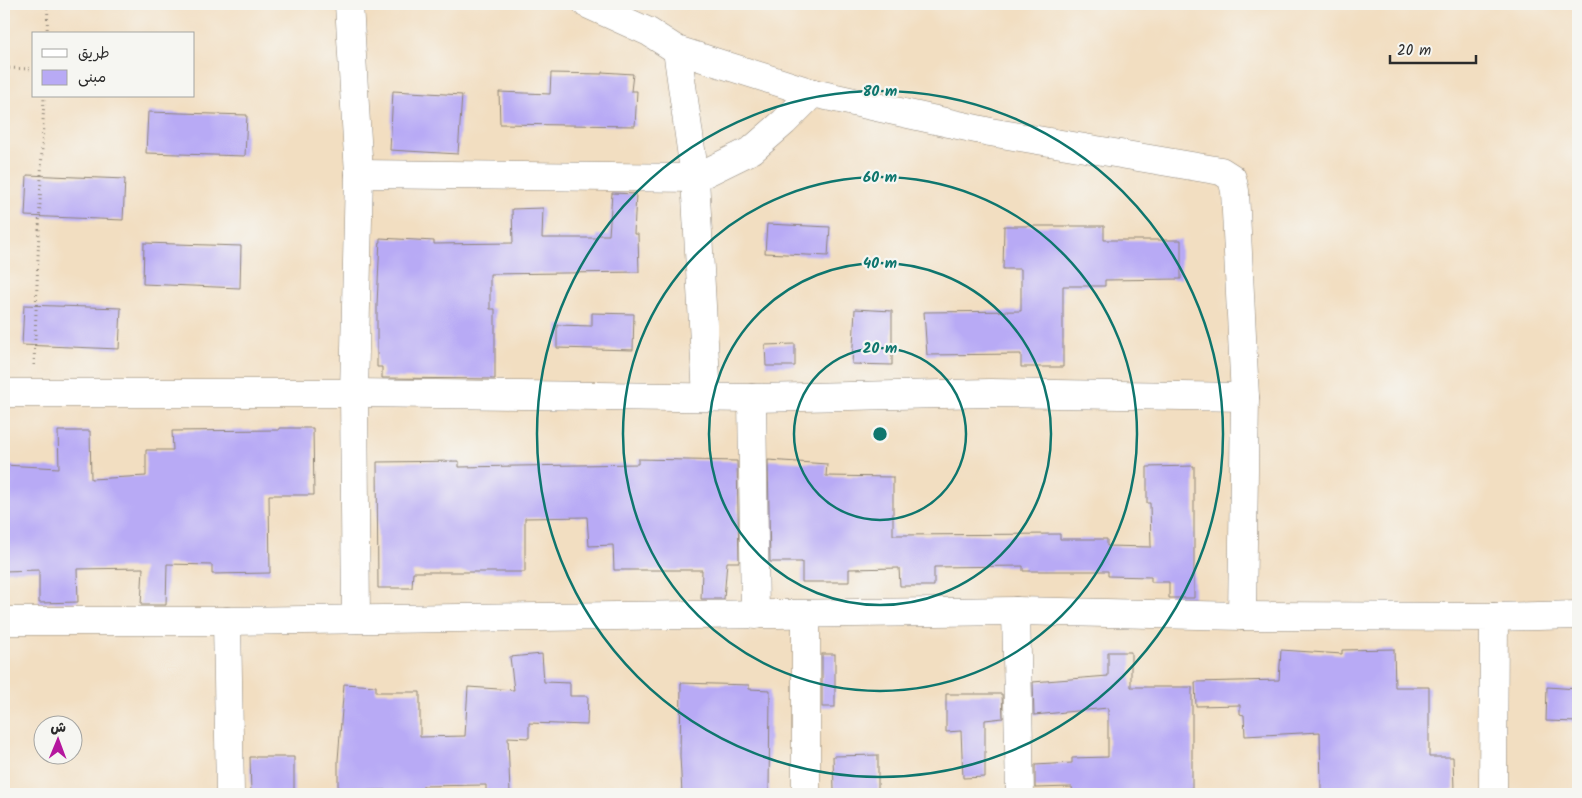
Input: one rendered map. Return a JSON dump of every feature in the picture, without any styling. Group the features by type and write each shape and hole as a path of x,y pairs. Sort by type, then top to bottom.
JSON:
{"street":[{"path":"349,4 359,174 354,393 356,619"},
{"path":"587,4 649,32 677,50 813,93 990,132 1221,171 1232,178 1235,191 1245,397 1242,616"},
{"path":"677,50 695,178 707,397"},
{"path":"359,174 695,178 752,150 813,93"},
{"path":"4,393 354,393 752,398 990,393 1245,397"},
{"path":"752,398 755,615"},
{"path":"1016,611 1020,794"},
{"path":"4,621 227,621 1016,611 1242,616 1494,617 1578,615"},
{"path":"806,614 806,794"},
{"path":"1493,794 1494,617"},
{"path":"227,621 230,794"}],"path":[{"path":"46,32 48,4"},
{"path":"4,68 32,69"},
{"path":"33,392 44,98"}],"building":[{"path":"602,72 633,74 631,91 637,91 635,126 500,124 499,92 550,94 551,73 602,74"},
{"path":"393,91 462,95 458,154 390,150"},
{"path":"148,112 247,115 245,156 146,153"},
{"path":"27,175 125,179 123,220 25,216"},
{"path":"612,193 636,194 634,234 638,234 639,272 490,274 490,309 495,309 495,379 382,378 382,367 377,367 380,238 434,241 434,244 513,243 512,209 543,208 542,238 597,238 597,235 609,235"},
{"path":"767,224 830,227 828,256 765,253"},
{"path":"1004,226 1104,226 1104,240 1181,240 1181,279 1105,280 1105,286 1063,286 1063,367 1021,367 1021,354 927,355 924,312 1021,311 1021,269 1003,269"},
{"path":"144,243 241,246 240,288 143,284"},
{"path":"24,305 121,308 119,349 22,345"},
{"path":"855,309 892,311 892,365 852,364"},
{"path":"592,313 634,314 633,350 557,348 557,325 592,326"},
{"path":"795,344 795,366 766,366 765,345"},
{"path":"279,428 313,428 314,495 269,495 270,573 212,574 212,565 167,564 166,605 141,605 143,568 77,569 78,602 39,603 39,570 4,571 4,465 59,468 58,431 90,431 91,479 146,476 146,450 173,450 172,431 279,430"},
{"path":"638,459 737,461 739,562 727,562 724,599 701,599 702,570 614,570 613,545 589,546 587,517 525,518 525,572 413,572 412,588 378,588 377,462 459,461 459,467 638,464"},
{"path":"768,460 827,464 826,476 893,477 893,535 1060,534 1060,539 1107,539 1107,546 1151,547 1150,503 1147,503 1147,467 1194,466 1194,598 1169,598 1169,582 1151,582 1151,577 1108,576 1108,571 1023,571 1023,566 934,567 934,586 900,586 899,568 849,569 849,582 802,582 802,562 770,562"},
{"path":"1394,649 1395,687 1429,687 1429,757 1453,757 1454,790 1321,792 1320,732 1245,736 1244,715 1240,714 1240,705 1196,706 1195,682 1279,680 1281,650 1342,654 1342,650"},
{"path":"1108,652 1131,652 1131,687 1192,687 1192,791 1073,794 1072,787 1035,788 1035,765 1072,763 1072,758 1108,757 1108,708 1034,715 1033,682 1108,676"},
{"path":"542,654 544,682 570,683 570,696 588,696 587,725 529,723 529,738 508,737 510,794 486,794 486,785 423,786 423,794 385,794 385,790 338,791 338,760 344,684 376,686 376,692 420,692 420,737 465,736 468,687 514,690 510,657"},
{"path":"822,654 835,654 835,707 822,707"},
{"path":"681,683 749,685 749,689 770,690 769,794 682,794 680,756"},
{"path":"1547,687 1578,689 1578,722 1546,721"},
{"path":"946,694 1002,694 1003,718 985,720 985,777 963,778 961,731 946,732"},
{"path":"878,755 878,790 834,791 833,756"},
{"path":"250,757 294,757 294,794 251,794"}]}
